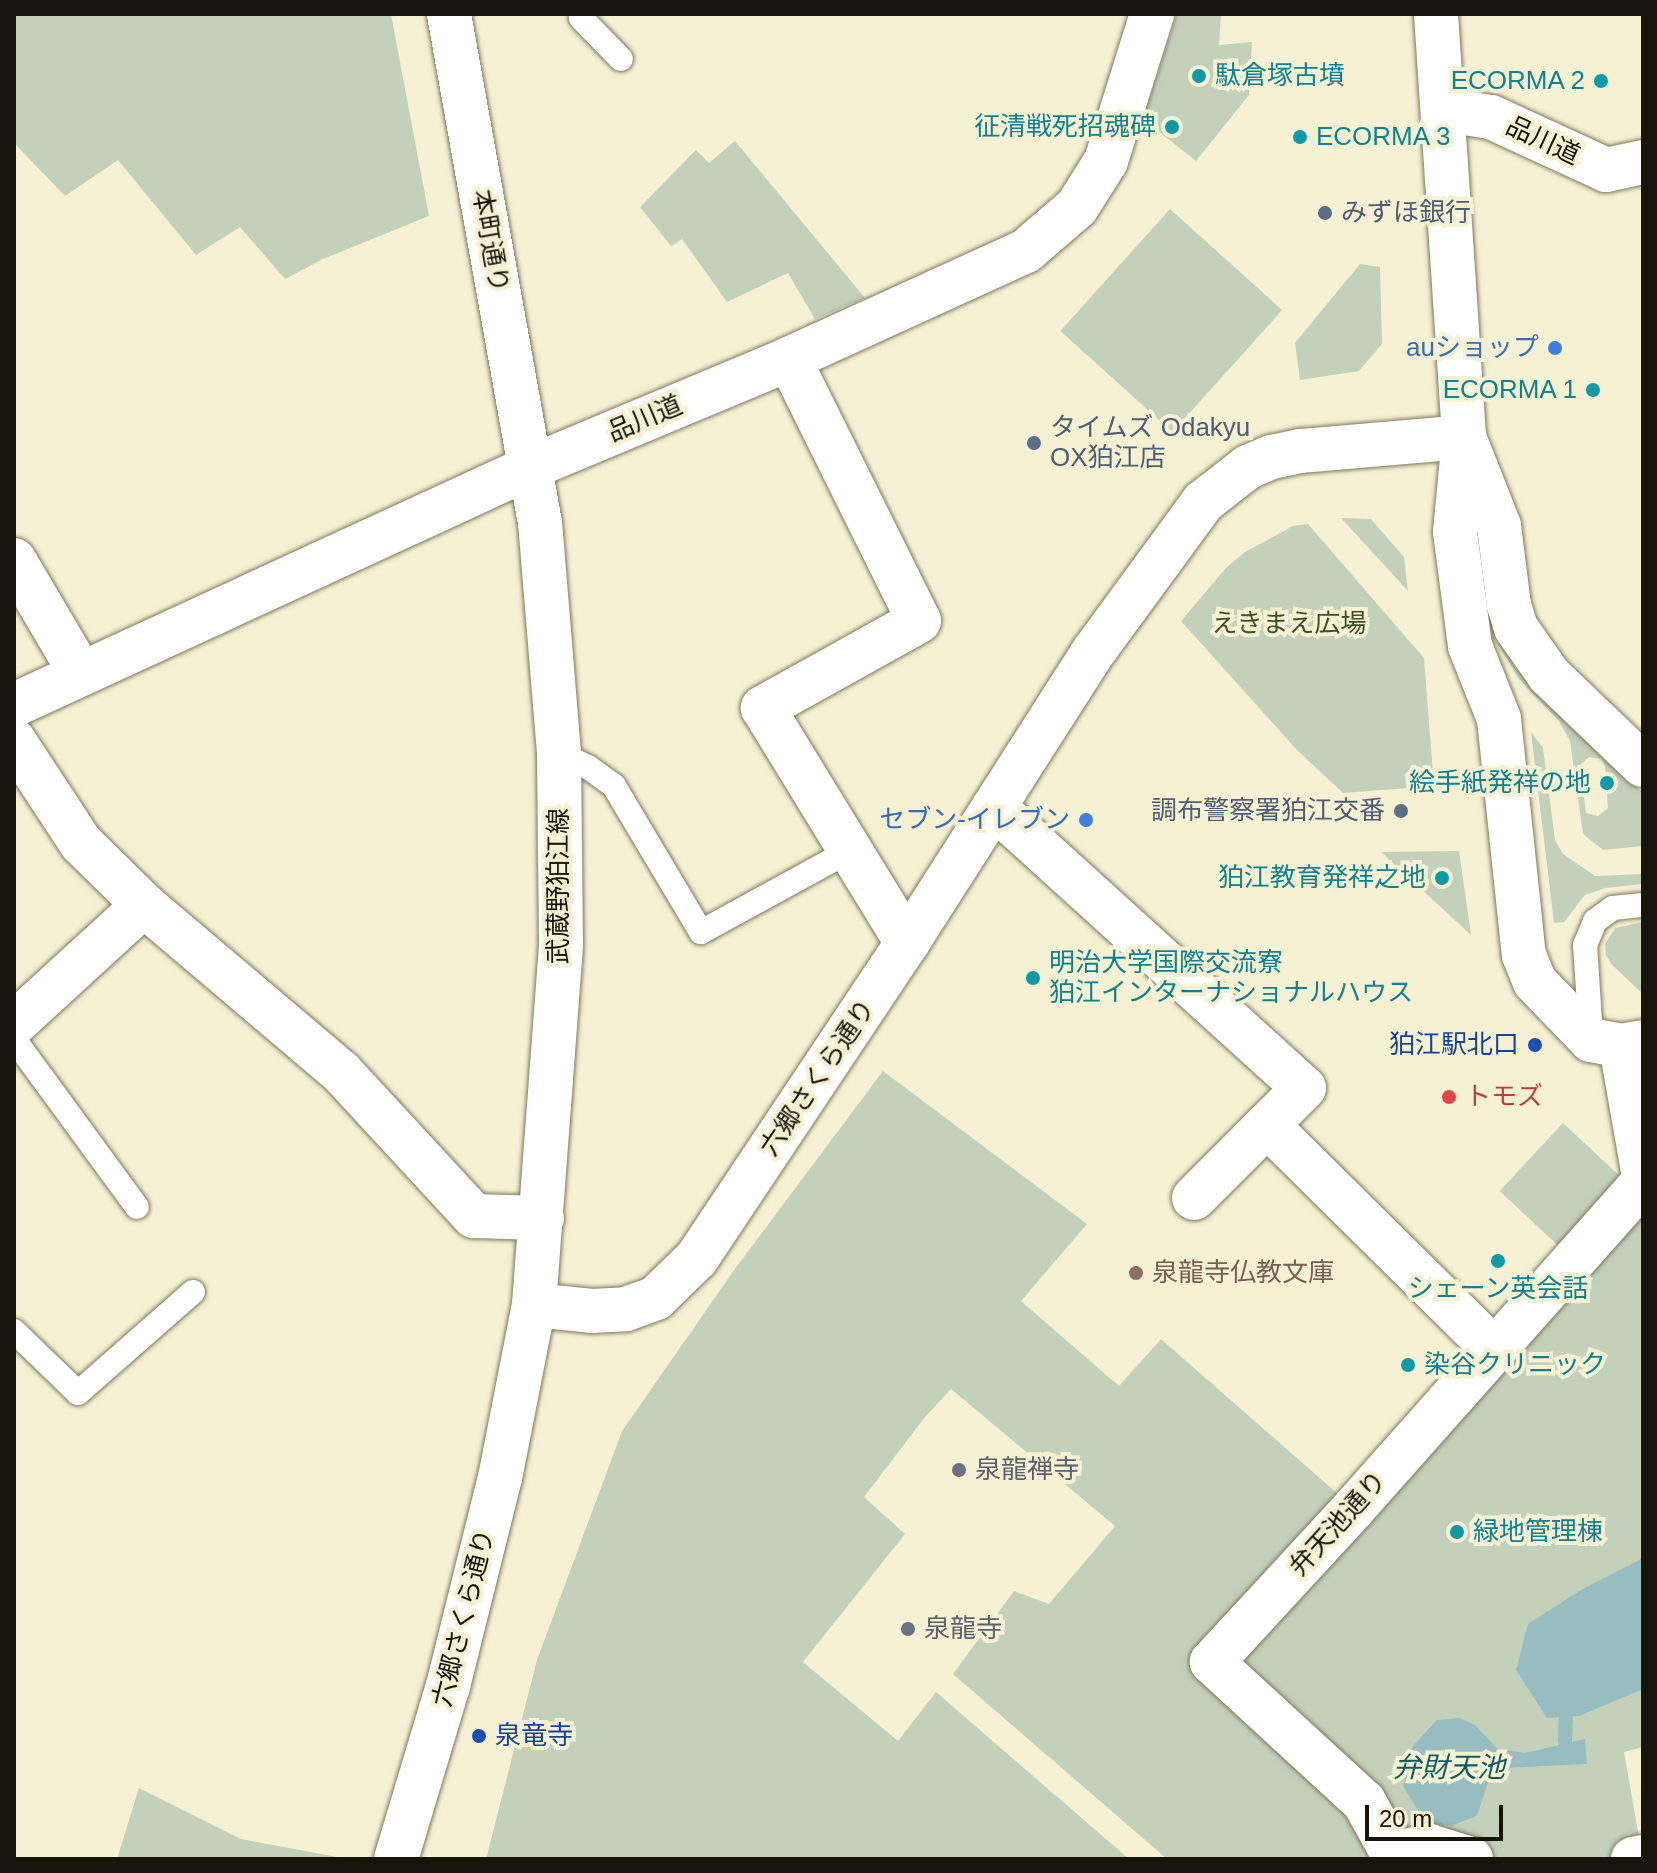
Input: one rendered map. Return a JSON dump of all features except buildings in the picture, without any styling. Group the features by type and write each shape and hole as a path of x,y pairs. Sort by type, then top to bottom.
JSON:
{"street":[{"name":"本町通り","path":"449,14 531,467"},
{"name":"品川道","path":"14,705 531,467 789,359 1026,251 1069,215 1106,161 1152,14"},
{"path":"1436,14 1464,437 1455,532 1470,646 1499,719 1524,955 1535,982 1618,1043 1643,1171"},
{"name":"品川道","path":"1443,117 1465,113 1491,117 1606,170 1643,162"},
{"path":"789,359 919,621 763,708 907,943"},
{"path":"1464,437 1499,526 1509,605 1516,628 1549,675 1643,765"},
{"name":"六郷さくら通り","path":"396,1859 448,1686 500,1478 534,1305 592,1311 626,1309 656,1298 697,1258 1133,595 1187,520 1227,482 1266,459 1301,451 1464,437"},
{"name":"武蔵野狛江線","path":"531,467 542,539 559,753 561,945 534,1305"},
{"path":"14,560 80,672"},
{"path":"14,741 81,843 144,905 341,1072 474,1216 542,1218"},
{"path":"994,807 1304,1088 1194,1198"},
{"path":"14,1024 144,905"},
{"path":"1267,1125 1493,1349"},
{"name":"弁天池通り","path":"1392,1856 1364,1802 1212,1662 1354,1508 1643,1182"},
{"path":"1392,1856 1429,1846 1471,1859"},
{"path":"1633,1859 1643,1857"}],"lane":[{"path":"583,14 581,18 621,59"},
{"path":"559,753 588,767 614,786 701,932 851,850"},
{"path":"1618,1043 1585,945 1595,921 1613,908 1643,905"},
{"path":"14,1039 137,1207"},
{"path":"14,1331 78,1393 193,1292"}],"green space":[{"path":"14,14 391,14 429,216 323,259 285,279 240,227 196,255 118,160 65,196 14,143"},
{"path":"1177,14 1221,14 1219,45 1252,42 1249,95 1196,161 1143,119"},
{"path":"735,141 865,298 815,319 788,273 727,302 682,239 671,246 640,207 696,150 709,163"},
{"path":"1170,209 1282,310 1172,432 1060,331"},
{"path":"1360,264 1380,267 1382,344 1359,371 1300,380 1295,343"},
{"path":"1341,518 1371,519 1404,557 1408,591"},
{"name":"えきまえ広場","path":"1308,524 1424,658 1434,786 1343,793 1297,750 1181,621 1226,568 1245,552 1293,526"},
{"path":"1486,555 1603,755 1600,759 1589,757 1580,765 1586,813 1598,816 1608,808 1605,766 1601,759 1604,756 1643,793 1643,846 1603,850 1583,834 1570,741 1559,721 1519,679 1499,646 1489,620 1480,556"},
{"path":"1531,732 1543,748 1555,840 1563,854 1595,876 1643,874 1643,884 1605,888 1585,895 1564,922 1554,923"},
{"path":"1459,851 1471,935 1381,852"},
{"path":"1643,922 1643,994 1612,965 1606,955 1605,944 1615,928"},
{"name":"泉龍禅寺","path":"883,1071 1087,1224 1021,1301 1119,1386 1161,1339 1354,1508 1643,1182 1643,1747 1624,1752 1640,1843 1629,1859 1167,1859 953,1674 1014,1591 1049,1604 1115,1526 951,1389 925,1417 864,1497 905,1534 803,1662 898,1741 936,1692 1129,1859 486,1859 537,1660 622,1431 732,1273"},
{"path":"1563,1123 1623,1179 1560,1247 1500,1191"},
{"path":"139,1788 241,1839 348,1859 117,1859"}],"water":[{"path":"1643,1558 1643,1689 1579,1716 1547,1718 1516,1670 1528,1624 1581,1590"},
{"name":"弁財天池","path":"1460,1718 1475,1725 1498,1749 1525,1753 1585,1739 1587,1764 1506,1768 1490,1777 1477,1816 1451,1826 1426,1823 1403,1786 1413,1746 1437,1720"}],"waterway":[{"path":"1565,1741 1566,1717"}],"place":[{"name":"駄倉塚古墳","path":"1199,76"},
{"name":"ECORMA 2","path":"1601,81"},
{"name":"征清戦死招魂碑","path":"1172,127"},
{"name":"ECORMA 3","path":"1300,137"},
{"name":"みずほ銀行","path":"1325,213"},
{"name":"auショップ","path":"1555,348"},
{"name":"ECORMA 1","path":"1593,390"},
{"name":"タイムズ Odakyu OX狛江店","path":"1034,443"},
{"name":"絵手紙発祥の地","path":"1607,783"},
{"name":"調布警察署狛江交番","path":"1401,811"},
{"name":"セブン-イレブン","path":"1086,820"},
{"name":"狛江教育発祥之地","path":"1442,878"},
{"name":"明治大学国際交流寮 狛江インターナショナルハウス","path":"1033,978"},
{"name":"狛江駅北口","path":"1535,1045"},
{"name":"トモズ","path":"1449,1097"},
{"name":"シェーン英会話","path":"1498,1261"},
{"name":"泉龍寺仏教文庫","path":"1136,1273"},
{"name":"染谷クリニック","path":"1408,1365"},
{"name":"泉龍禅寺","path":"959,1470"},
{"name":"緑地管理棟","path":"1457,1532"},
{"name":"泉龍寺","path":"908,1629"},
{"name":"泉竜寺","path":"479,1736"}]}
